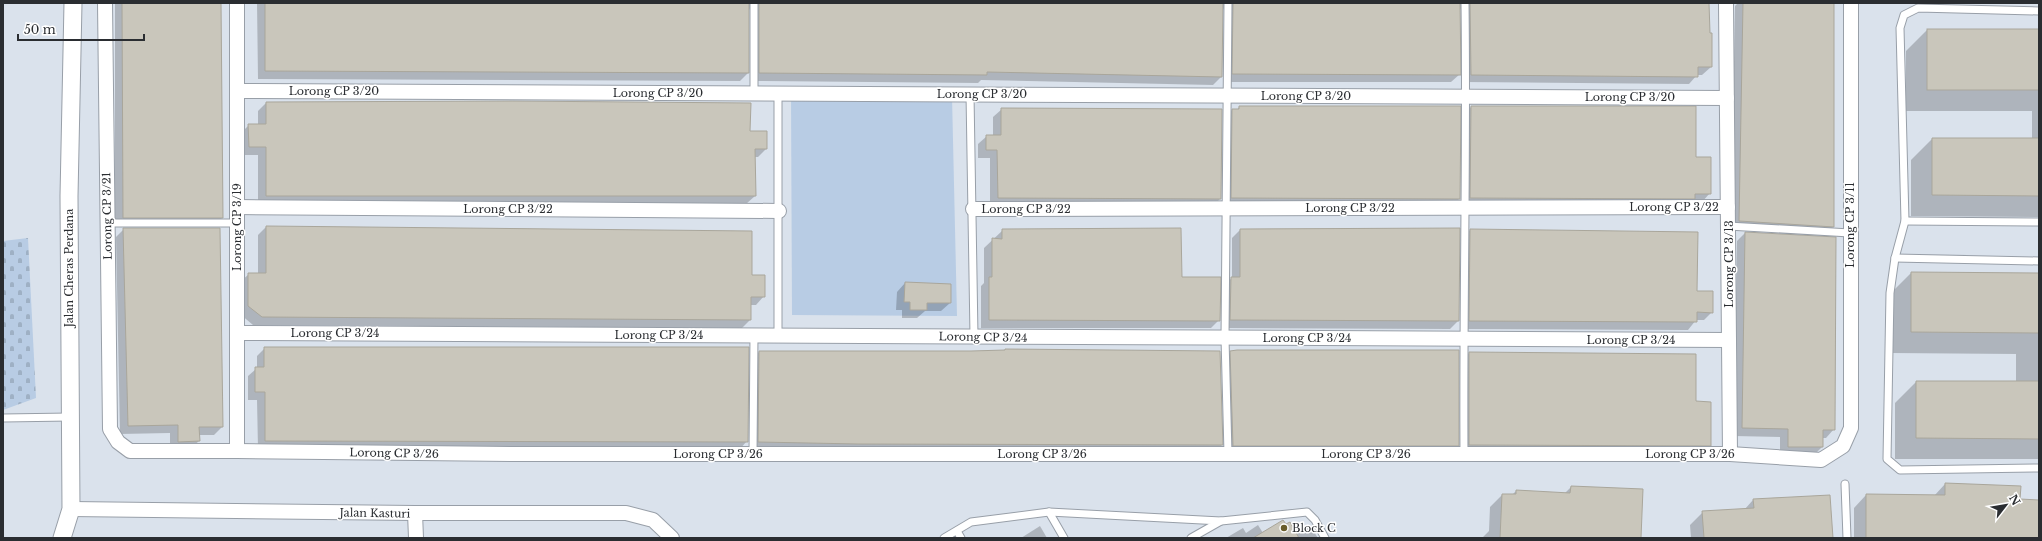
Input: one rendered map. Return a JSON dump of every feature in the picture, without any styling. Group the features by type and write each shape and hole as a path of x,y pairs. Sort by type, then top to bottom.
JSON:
{"street":[{"name":"Jalan Cheras Perdana","path":"59,536 71,510 69,196 73,3"},
{"name":"Lorong CP 3/21","path":"105,3 110,429"},
{"name":"Lorong CP 3/19","path":"237,3 237,450"},
{"name":"Lorong CP 3/13","path":"1726,3 1730,454"},
{"name":"Lorong CP 3/11","path":"1843,446 1851,428 1851,3"},
{"name":"Lorong CP 3/20","path":"237,91 1727,98"},
{"name":"Lorong CP 3/22","path":"237,207 779,211"},
{"name":"Lorong CP 3/22","path":"972,209 1728,207"},
{"name":"Lorong CP 3/24","path":"237,333 1729,340"},
{"name":"Lorong CP 3/26","path":"110,429 118,442 130,452 237,450 517,454 1730,454 1821,460 1843,446"},
{"name":"Jalan Kasturi","path":"71,510 416,514 626,513 653,520 672,538"},
{"path":"416,514 416,538"}],"lane":[{"path":"754,3 754,93"},
{"path":"1228,3 1225,338 1228,454"},
{"path":"1464,453 1463,339 1466,208 1465,3"},
{"path":"2039,12 1918,8 1904,15 1900,28 1905,221 1895,258 1890,293 1887,460 1900,470 2039,468"},
{"path":"778,93 778,335"},
{"path":"970,94 974,336"},
{"path":"1905,221 2039,222"},
{"path":"107,223 237,223"},
{"path":"1728,226 1850,233"},
{"path":"1895,258 2039,261"},
{"path":"753,454 754,335"},
{"path":"3,418 70,417"},
{"path":"1845,484 1847,538"},
{"path":"1049,512 1064,538"},
{"path":"944,538 971,522 1049,512 1221,521 1307,512 1315,520 1325,538"},
{"path":"1191,538 1221,521"},
{"path":"957,531 961,538"}],"green space":[{"path":"791,93 952,96 957,316 792,315"},
{"path":"28,238 36,398 3,410 3,241"}],"building":[{"path":"122,3 221,3 223,218 123,218"},
{"path":"265,3 749,3 749,73 265,71"},
{"path":"759,3 1223,3 1222,77 987,72 987,75 759,73"},
{"path":"1233,3 1460,3 1461,75 1232,74"},
{"path":"1470,3 1709,3 1710,33 1712,33 1712,67 1698,67 1698,77 1471,75"},
{"path":"1743,3 1834,3 1834,227 1739,221"},
{"path":"1927,29 2039,29 2039,90 1927,90"},
{"path":"513,101 751,103 750,131 767,131 767,149 755,149 756,196 266,196 266,147 249,147 248,124 266,124 266,102"},
{"path":"1239,106 1461,106 1460,199 1231,198 1232,109 1239,109"},
{"path":"1471,106 1696,106 1696,157 1711,157 1711,194 1695,194 1695,199 1470,198"},
{"path":"1001,108 1222,109 1221,199 998,198 997,150 986,150 986,135 1001,135"},
{"path":"1932,138 2039,138 2039,196 1932,195"},
{"path":"266,226 752,231 752,275 765,275 765,297 751,297 751,320 262,317 248,306 248,273 266,273"},
{"path":"123,228 220,228 223,427 199,427 200,441 178,442 178,425 128,426"},
{"path":"1181,228 1182,277 1221,277 1220,321 989,320 989,277 992,277 992,238 1002,239 1002,229"},
{"path":"1460,228 1459,321 1230,320 1231,277 1240,277 1240,229"},
{"path":"1470,229 1698,232 1697,291 1713,291 1713,313 1697,312 1697,322 1469,321"},
{"path":"1745,232 1836,237 1835,430 1823,430 1823,447 1788,447 1788,429 1742,428"},
{"path":"1911,272 2039,273 2039,333 1911,332"},
{"path":"905,282 951,284 951,303 927,303 927,310 910,310 910,302 904,302"},
{"path":"264,347 749,347 748,442 265,441 265,392 255,392 255,367 264,367"},
{"path":"1005,349 1220,351 1223,445 858,444 758,442 759,351 971,351"},
{"path":"1459,350 1459,446 1233,446 1230,351"},
{"path":"1469,352 1696,354 1696,401 1711,402 1711,446 1469,445"},
{"path":"1916,381 2039,381 2039,439 1916,438"},
{"path":"1945,483 2021,486 2020,499 2039,500 2039,538 1866,538 1866,494 1945,495"},
{"path":"1571,486 1643,489 1641,538 1500,538 1502,494 1516,494 1516,490 1570,493"},
{"path":"1830,495 1833,538 1704,538 1702,511 1754,508 1753,499"},
{"path":"1283,520 1286,524 1290,522 1299,538 1253,538"}],"place":[{"name":"Block C","path":"1284,528"}]}
